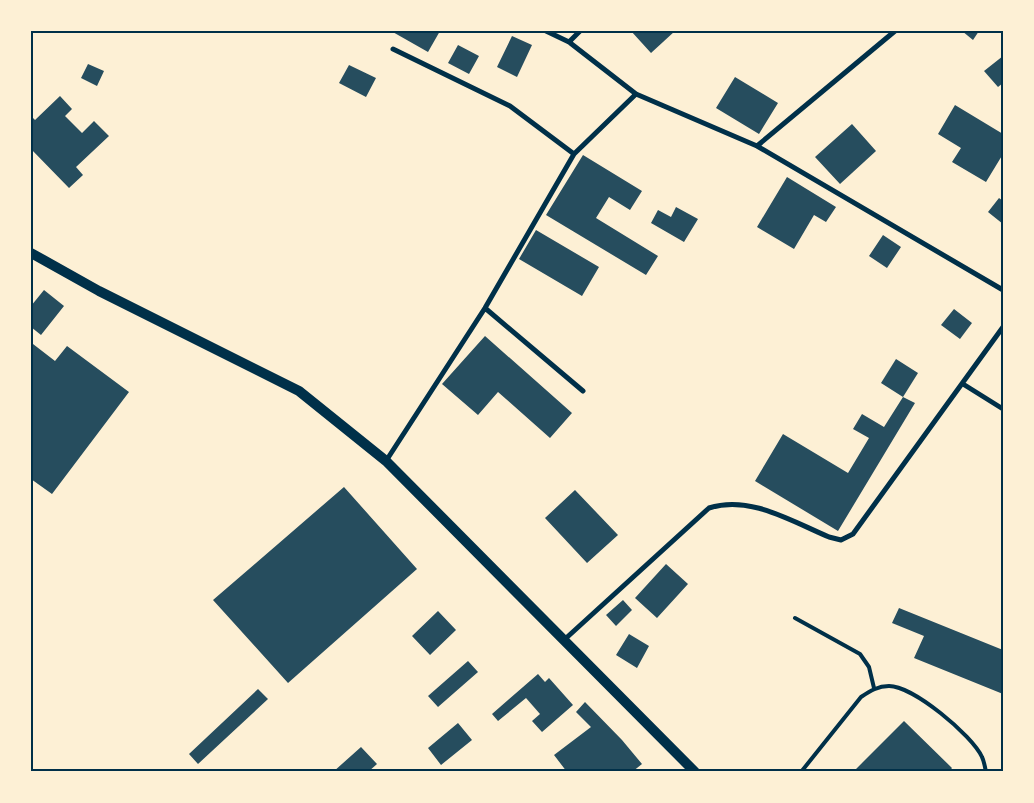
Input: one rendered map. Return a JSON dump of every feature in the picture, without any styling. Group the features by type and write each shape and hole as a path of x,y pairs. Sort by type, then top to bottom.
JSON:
{"main road":[{"path":"31,253 99,291 299,391 386,461 694,772"}],"street":[{"path":"546,31 569,42 636,94 757,146 1003,290"},
{"path":"569,42 580,31"},
{"path":"757,146 896,31"},
{"path":"393,49 510,106 574,154"},
{"path":"386,461 484,308 574,154 636,94"},
{"path":"484,308 583,391"},
{"path":"564,640 709,508 724,503 752,505 829,538 841,540 853,534 1003,326"},
{"path":"963,384 1003,409"}],"lane":[{"path":"795,618 860,654 869,667 874,688"},
{"path":"801,772 862,697 874,688 890,686 904,689 939,713 973,745 982,757 986,772"}],"building":[{"path":"391,31 440,31 428,52"},
{"path":"631,31 675,31 651,53"},
{"path":"962,31 979,31 973,40"},
{"path":"512,36 532,45 517,77 497,67"},
{"path":"458,45 479,56 469,74 448,63"},
{"path":"1003,56 1003,83 998,87 984,71"},
{"path":"88,64 104,71 97,86 81,78"},
{"path":"349,65 376,78 366,97 339,83"},
{"path":"735,77 778,103 759,134 716,108"},
{"path":"60,96 72,109 65,116 82,133 94,121 109,136 76,167 83,175 69,188 31,149 31,116 35,120"},
{"path":"955,105 1003,134 1003,154 986,182 952,162 961,148 938,134"},
{"path":"852,124 876,151 840,184 815,157"},
{"path":"583,155 642,191 630,210 609,197 596,218 658,256 646,275 546,215"},
{"path":"787,177 836,207 826,222 814,215 794,249 757,227"},
{"path":"999,198 1003,201 1003,224 988,212"},
{"path":"676,207 698,219 684,242 651,223 658,210 671,217"},
{"path":"536,230 599,267 582,296 519,259"},
{"path":"883,235 901,247 887,268 869,256"},
{"path":"44,290 64,306 41,335 31,327 31,306"},
{"path":"954,309 972,323 960,339 941,325"},
{"path":"485,336 572,413 550,438 498,392 478,415 442,384"},
{"path":"33,344 55,361 67,346 129,392 52,494 31,479 31,347"},
{"path":"896,359 918,373 903,397 881,383"},
{"path":"903,397 915,403 838,531 755,481 783,434 848,473 869,438 853,429 862,414 884,427"},
{"path":"344,487 417,569 288,683 213,600"},
{"path":"575,490 618,535 587,563 545,518"},
{"path":"666,564 688,584 657,618 635,598"},
{"path":"623,600 632,610 616,626 606,615"},
{"path":"899,608 1003,650 1003,694 914,658 924,636 892,623"},
{"path":"438,611 456,630 430,655 412,636"},
{"path":"629,634 649,646 637,668 616,655"},
{"path":"468,661 478,672 438,707 428,696"},
{"path":"538,674 545,682 549,678 573,705 542,732 532,721 540,714 526,698 498,721 492,714"},
{"path":"258,689 268,699 198,764 189,754"},
{"path":"585,702 622,740 642,764 632,772 567,772 554,755 591,727 576,712"},
{"path":"904,721 952,768 949,772 853,772"},
{"path":"458,723 472,740 441,765 428,748"},
{"path":"361,747 377,764 368,772 333,772"}]}
